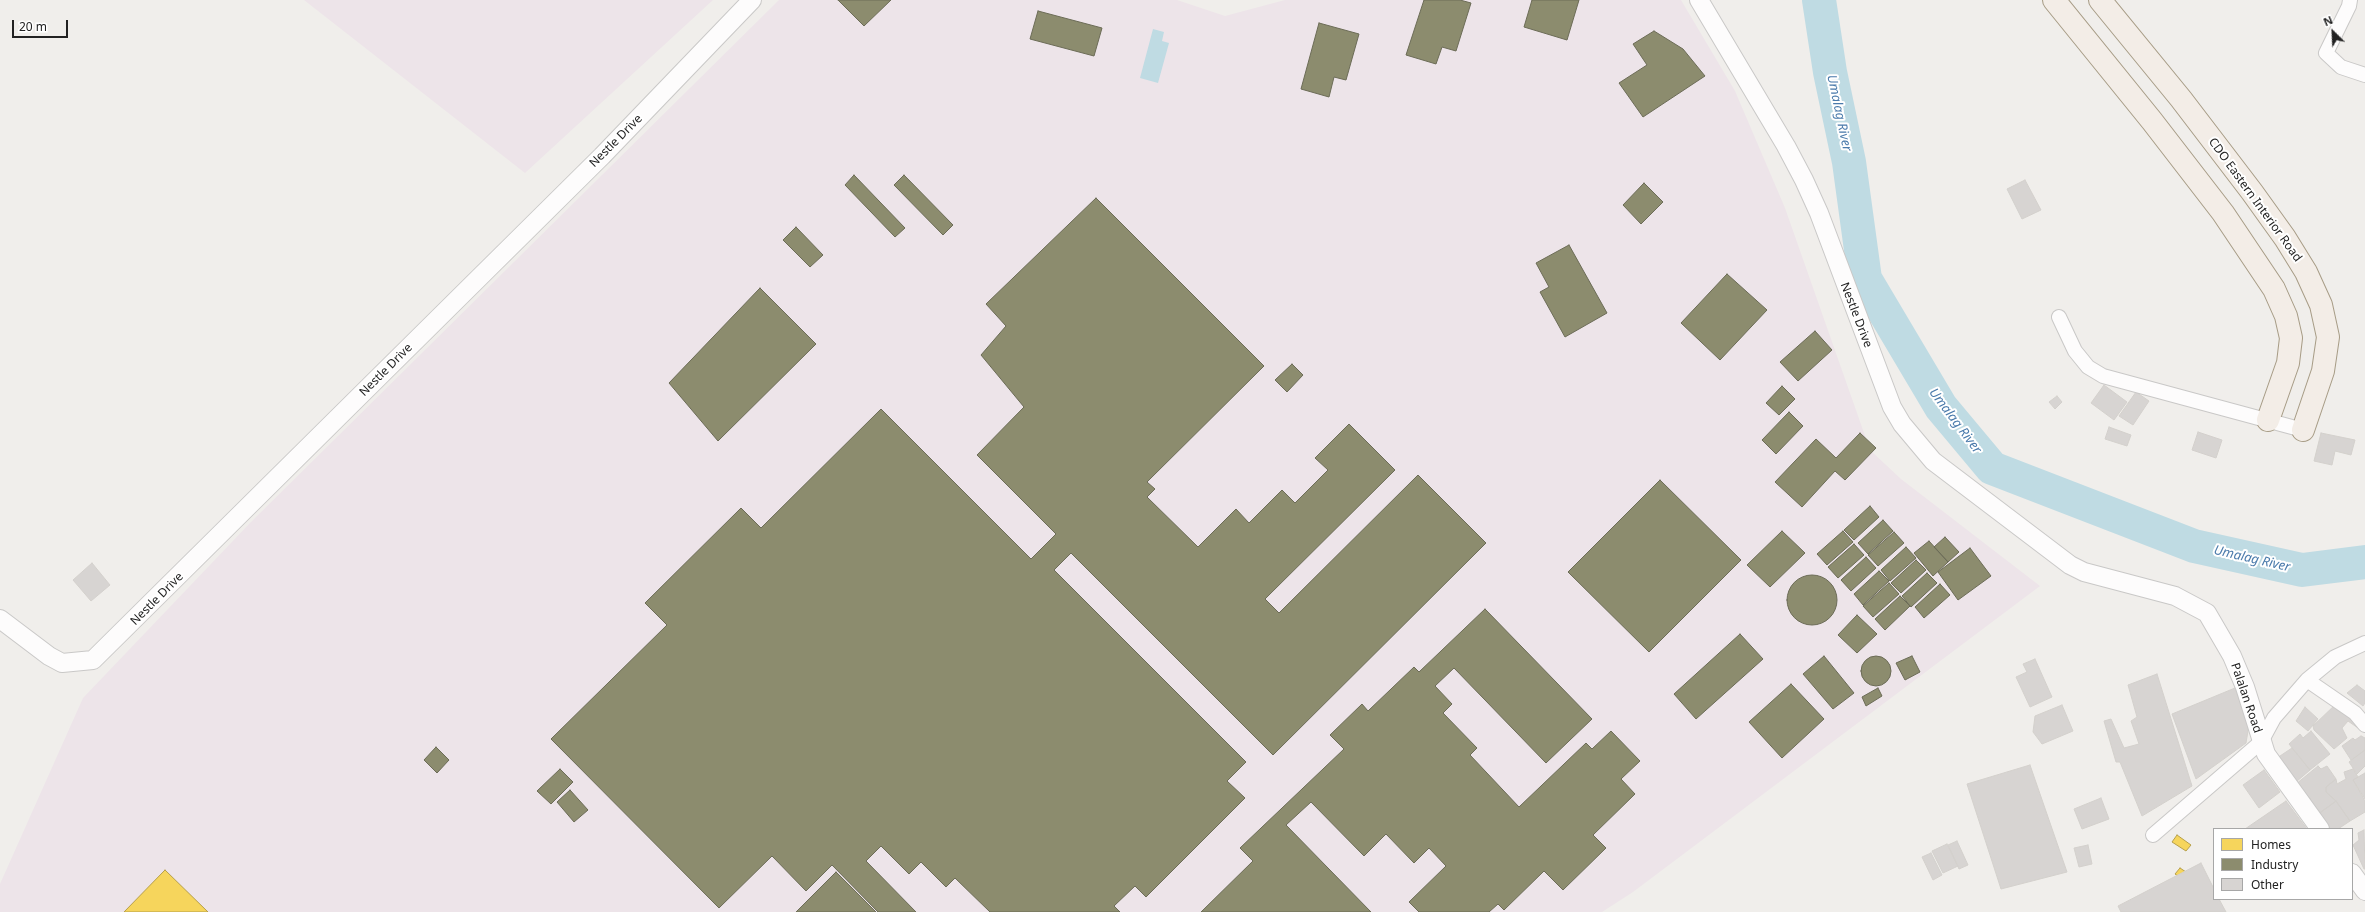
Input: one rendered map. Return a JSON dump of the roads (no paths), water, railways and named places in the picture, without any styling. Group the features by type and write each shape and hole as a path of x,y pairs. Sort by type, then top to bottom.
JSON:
{"main road":[{"path":"2054,0 2213,201 2274,289 2286,316 2291,338 2288,363 2268,420"},
{"name":"CDO Eastern Interior Road","path":"2100,0 2181,99 2285,238 2306,272 2321,305 2328,337 2323,370 2303,430"}],"street":[{"name":"Nestle Drive","path":"0,619 49,656 62,663 93,660 607,152 752,0"},
{"name":"Nestle Drive","path":"1699,0 1804,180 1819,213 1892,407 1902,424 1933,461 2070,565 2084,572"},
{"path":"2350,0 2349,6 2326,52 2341,67 2365,75"},
{"path":"2059,317 2075,351 2088,367 2103,376 2303,430"},
{"name":"Palalan Road","path":"2084,572 2175,596 2207,613 2232,656 2245,687 2266,754 2319,828"},
{"path":"2153,835 2261,742 2274,718 2307,680 2335,658 2365,643"},
{"path":"2307,680 2354,713 2365,725"},
{"path":"2353,874 2365,891"}],"water":[{"path":"1153,29 1164,32 1162,41 1169,43 1158,83 1140,78"}],"waterway":[{"name":"Umalag River","path":"1819,0 1830,72 1849,162 1865,279 1941,407 1992,468 2194,546 2302,570 2365,562"}]}
